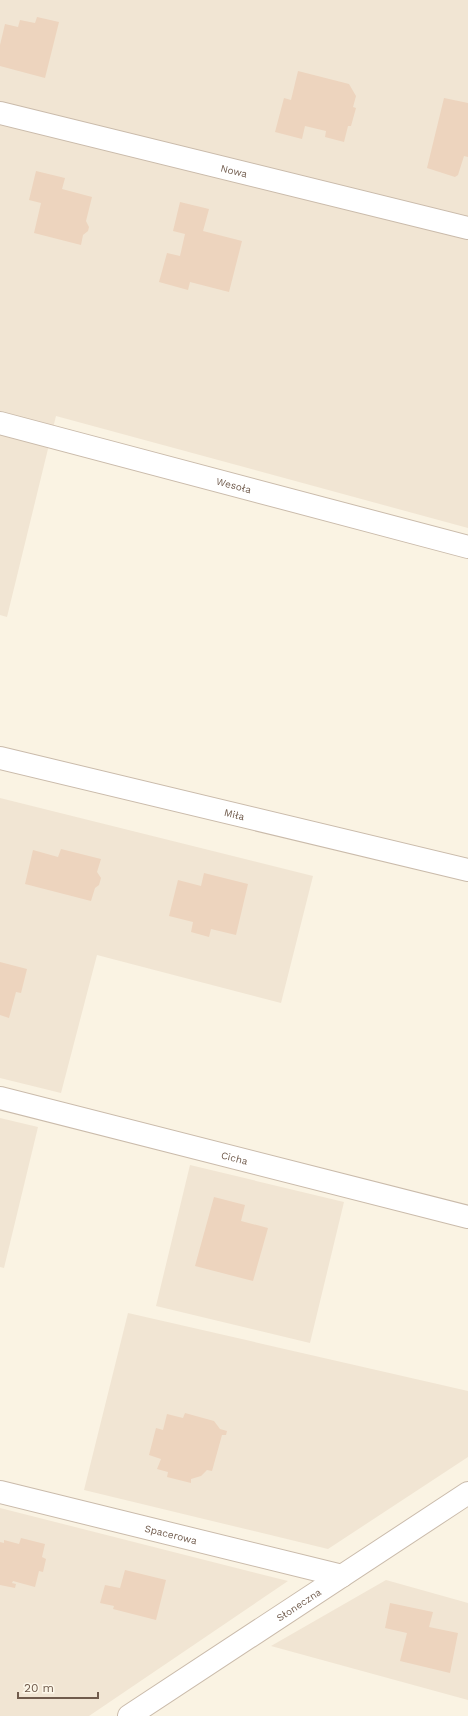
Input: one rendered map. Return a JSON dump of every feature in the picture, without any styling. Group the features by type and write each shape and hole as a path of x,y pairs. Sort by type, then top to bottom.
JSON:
{"street":[{"name":"Nowa","path":"0,113 468,228"},
{"name":"Wesoła","path":"0,423 468,547"},
{"name":"Miła","path":"0,758 468,870"},
{"name":"Cicha","path":"0,1098 468,1217"},
{"name":"Spacerowa","path":"0,1492 342,1576"},
{"name":"Słoneczna","path":"129,1716 468,1493"}],"shaded area":[{"path":"0,0 468,0 468,528 56,416 7,617 0,615"},
{"path":"0,798 313,876 281,1003 97,955 61,1093 0,1078"},
{"path":"0,1118 38,1127 4,1268 0,1267"},
{"path":"190,1165 344,1202 310,1343 156,1306"},
{"path":"128,1313 468,1391 468,1457 328,1549 84,1490"},
{"path":"0,1508 288,1581 89,1716 0,1716"},
{"path":"386,1580 468,1603 468,1700 271,1646"}],"building":[{"path":"37,17 59,22 45,78 0,66 0,45 5,24 18,27 20,20 35,23"},
{"path":"298,71 349,84 356,96 353,107 356,108 351,126 348,126 344,142 325,137 326,131 305,126 302,139 275,132 284,98 291,100"},
{"path":"444,98 468,103 468,157 464,156 458,175 455,177 427,168"},
{"path":"36,171 65,178 62,189 92,197 86,221 89,227 88,231 83,235 81,245 34,233 41,203 29,200"},
{"path":"180,202 209,209 203,231 242,241 229,292 190,282 188,290 159,282 167,253 180,256 185,234 173,231"},
{"path":"61,849 101,859 97,872 101,878 99,885 95,888 91,901 25,884 33,850 58,857"},
{"path":"204,873 248,884 236,935 211,929 209,937 191,932 193,922 169,916 178,880 201,886"},
{"path":"0,962 27,969 21,993 16,992 9,1018 0,1015"},
{"path":"214,1197 245,1205 241,1221 268,1228 253,1281 195,1266"},
{"path":"185,1413 214,1421 220,1429 227,1431 226,1435 222,1435 212,1471 207,1470 201,1476 191,1479 191,1483 167,1477 168,1472 157,1469 161,1459 149,1455 156,1428 163,1430 167,1414 183,1418"},
{"path":"21,1538 45,1544 42,1557 46,1559 43,1572 39,1571 35,1587 13,1581 12,1583 16,1584 15,1588 0,1585 0,1542 4,1543 4,1540 19,1544"},
{"path":"125,1570 166,1580 156,1620 113,1609 114,1606 100,1603 105,1585 120,1588"},
{"path":"390,1603 433,1612 429,1627 458,1633 450,1673 400,1661 407,1633 385,1628"}]}
